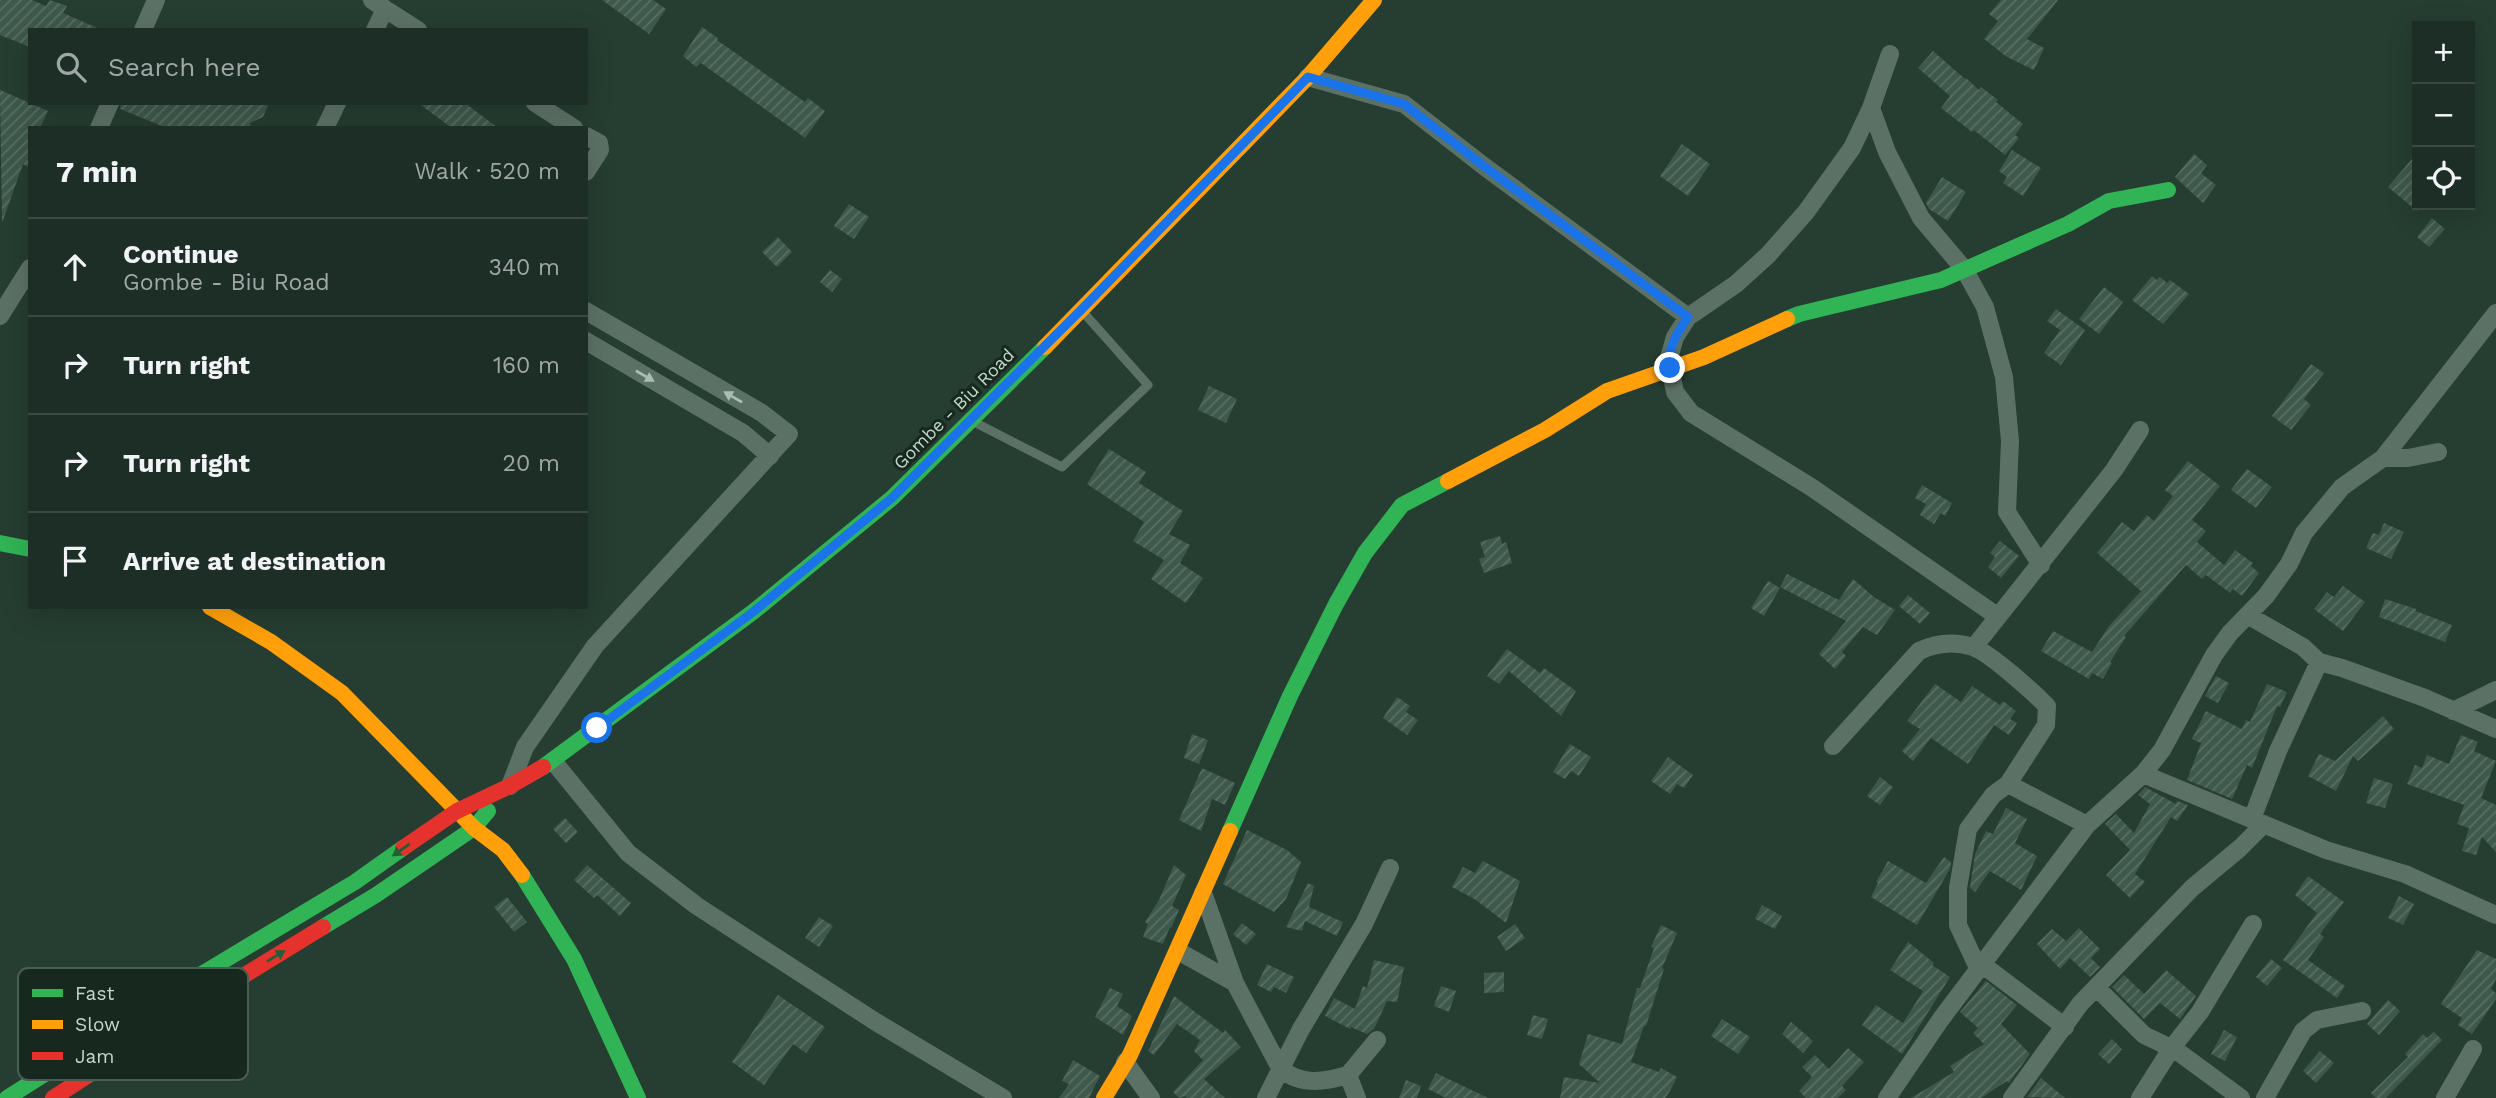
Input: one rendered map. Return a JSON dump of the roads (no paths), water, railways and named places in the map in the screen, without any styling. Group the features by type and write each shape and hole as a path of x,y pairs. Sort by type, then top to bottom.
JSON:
{"main road":[{"name":"Gombe - Biu Road","path":"212,968 355,881 457,811 510,786 553,761 753,612 892,498 1081,310 1308,77 1374,0"},
{"path":"1104,1098 1125,1062 1178,951 1290,696 1336,604 1365,553 1402,505 1545,430 1607,391 1704,357 1799,314 1941,280 2068,224 2109,201 2168,190"},
{"path":"0,543 28,549"},
{"path":"213,609 271,642 342,693 474,828 503,850 535,895 574,959 638,1098"},
{"name":"Gombe - Biu Road","path":"248,973 376,895 474,828 510,786"},
{"name":"Gombe - Biu Road","path":"7,1098 35,1080"},
{"name":"Gombe - Biu Road","path":"53,1098 81,1080"}],"street":[{"path":"144,28 156,0"},
{"path":"375,28 379,5 415,28"},
{"path":"1890,54 1871,108 1852,148 1806,212 1768,255 1736,285 1688,317 1675,337 1669,358 1670,368 1675,392 1691,414 1811,487 1997,616"},
{"path":"1308,77 1404,104 1688,317"},
{"path":"100,126 109,105"},
{"path":"326,126 337,105"},
{"path":"538,105 571,126"},
{"path":"1871,108 1887,152 1921,218 1965,269 1985,307 2004,377 2010,441 2007,512 2040,565"},
{"path":"588,137 599,144 600,150 588,169"},
{"path":"0,316 28,271"},
{"path":"510,786 525,747 595,646 789,434 762,414 588,312"},
{"path":"1887,1098 1941,1019 2087,825 2143,774 2162,750 2214,655 2230,634 2249,616 2289,564 2305,533 2342,487 2383,458 2496,313"},
{"path":"588,342 743,433 770,456"},
{"path":"1974,647 2114,470 2140,430"},
{"path":"2383,458 2408,458 2438,452"},
{"path":"2249,616 2303,647 2319,662 2343,668 2496,729"},
{"path":"1833,746 1919,651 1937,643 1974,647 2028,687 2047,706 2046,725 2008,784 1988,802 1968,829 1958,888 1958,925 1981,967 2065,1027"},
{"path":"2012,1098 2080,1004 2192,888 2240,848 2258,821 2278,751 2319,662"},
{"path":"2453,711 2496,690"},
{"path":"553,761 628,853 697,906 994,1096"},
{"path":"2143,774 2326,850 2405,874 2496,915"},
{"path":"2008,784 2087,825"},
{"path":"1266,1098 1280,1068 1364,924 1390,868"},
{"path":"1203,893 1235,983 1280,1068 1290,1076 1309,1082 1348,1074 1377,1040"},
{"path":"2140,1098 2171,1049 2200,1012 2253,924"},
{"path":"1178,951 1235,983"},
{"path":"2096,987 2144,1035 2171,1049 2241,1098"},
{"path":"2265,1098 2303,1031 2317,1020 2362,1011"},
{"path":"2445,1098 2473,1049"},
{"path":"1125,1062 1151,1098"},
{"path":"1348,1074 1357,1098"}],"lane":[{"path":"970,420 1062,467 1148,385 1081,310"}]}
